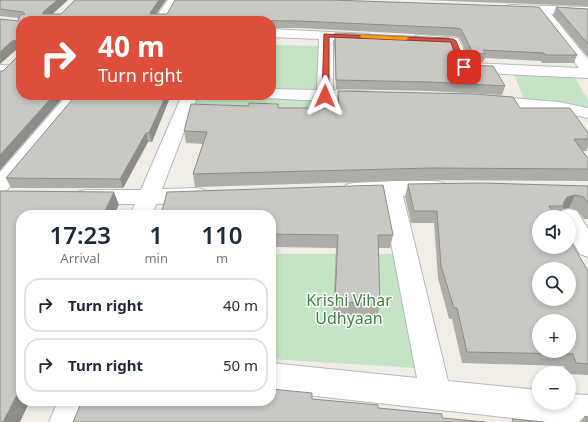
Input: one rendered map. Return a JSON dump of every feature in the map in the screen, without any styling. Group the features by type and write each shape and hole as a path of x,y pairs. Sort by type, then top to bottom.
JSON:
{"street":[{"path":"163,16 174,0"},
{"path":"498,8 518,5 542,10 588,12"},
{"path":"542,10 588,69"},
{"path":"276,33 374,37"},
{"path":"325,96 326,35"},
{"path":"406,38 453,41 464,67 588,73"},
{"path":"2,72 16,59"},
{"path":"2,72 16,71"},
{"path":"276,94 386,96"},
{"path":"469,99 559,107 588,113"},
{"path":"5,193 72,100"},
{"path":"144,206 188,100"},
{"path":"391,188 436,395"},
{"path":"336,190 455,188"},
{"path":"69,197 144,206 218,195"},
{"path":"576,229 588,248"},
{"path":"276,378 588,411"},
{"path":"65,422 72,406"}],"green space":[{"path":"276,45 322,46 322,109 195,106 197,100 276,100"},
{"path":"512,70 572,73 588,100 588,114 529,111"},
{"name":"Krishi Vihar Udhyaan","path":"276,254 396,254 416,368 276,359"}],"building":[{"path":"0,0 57,0 43,12 43,14 61,14 75,0 159,0 150,14 167,14 175,0 331,0 539,7 577,55 545,55 544,53 483,50 486,54 473,53 461,29 455,28 276,21 276,16 20,16 25,14 23,12 0,9"},
{"path":"556,7 588,9 588,44"},
{"path":"0,19 16,21 16,40 12,41 0,52"},
{"path":"335,33 449,38 457,59 460,62 466,65 493,66 505,86 431,82 336,80"},
{"path":"16,58 16,100 50,100 0,155 0,71 3,71"},
{"path":"338,91 474,94 513,97 520,108 570,108 588,133 588,139 574,139 588,159 588,169 431,168 193,174 207,132 184,131 191,104 249,106 249,103 278,104 278,108 339,108"},
{"path":"72,100 164,100 149,133 146,133 120,179 6,178"},
{"path":"482,183 588,186 588,203 584,197 575,195 567,197 563,204 564,206 549,206 552,210 532,210 532,254 576,254 576,251 588,271 588,364 576,363 574,358 576,358 576,314 532,314 532,353 467,352 457,308 454,308 441,266 437,211 414,211 408,184"},
{"path":"383,185 393,235 378,235 380,305 335,301 338,235 276,234 276,210 162,210 167,192"},
{"path":"0,191 114,192 105,210 16,210 16,397 3,422 0,422"},
{"path":"276,389 312,393 312,399 378,405 378,408 442,414 442,418 485,422 73,422 80,406 276,406"},
{"path":"585,416 588,417 588,422 587,422"},
{"path":"512,419 543,422 513,422"}],"slow traffic":[{"path":"363,37 406,38"}],"route":[{"path":"325,96 326,35 453,41 464,67"}]}
